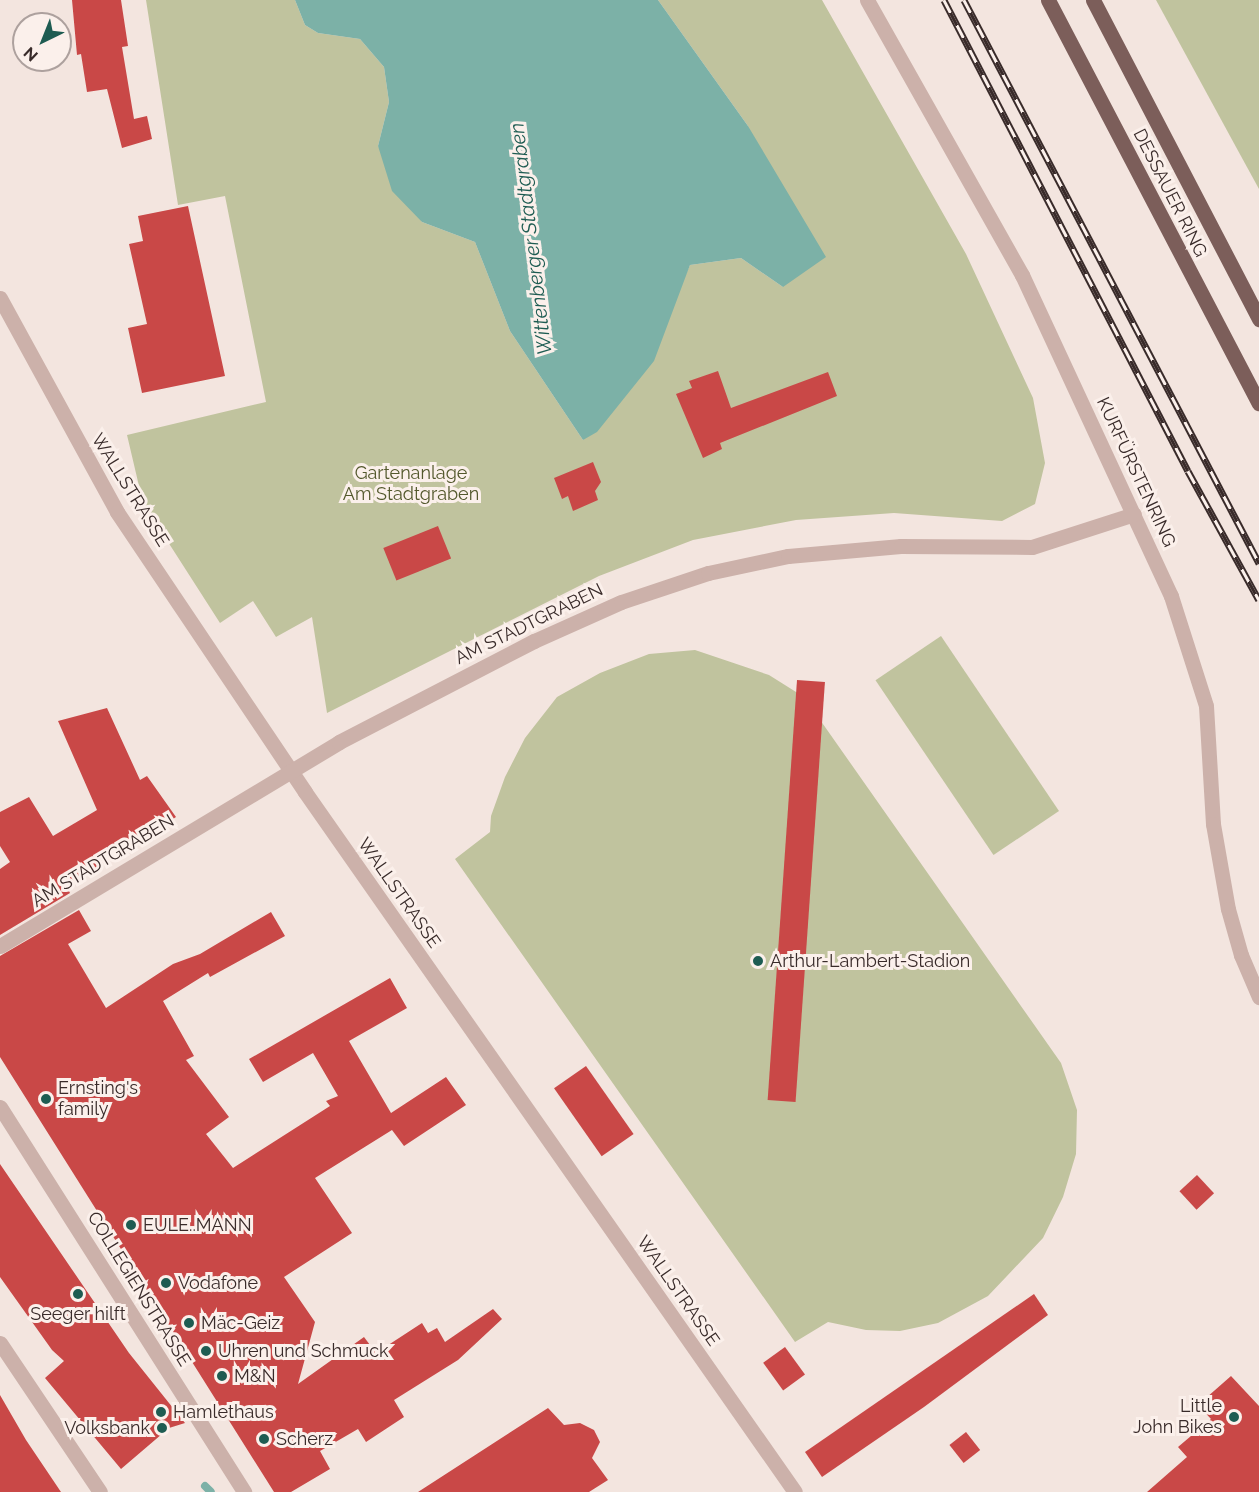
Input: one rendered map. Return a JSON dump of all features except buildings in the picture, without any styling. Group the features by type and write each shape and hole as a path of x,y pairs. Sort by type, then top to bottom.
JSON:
{"main road":[{"name":"DESSAUER RING","path":"1048,0 1259,403"},
{"name":"DESSAUER RING","path":"1093,0 1259,319"}],"street":[{"name":"KURFÜRSTENRING","path":"867,0 1022,275 1134,514 1186,637 1202,690 1218,859 1241,955 1259,997"},
{"name":"WALLSTRASSE","path":"0,298 96,478 290,770 795,1492"},
{"name":"AM STADTGRABEN","path":"0,946 290,770 534,641 582,618 665,585 747,564 827,551 901,546 1032,547 1134,514"},
{"name":"COLLEGIENSTRASSE","path":"0,1107 244,1492"},
{"path":"0,1343 100,1492"}],"green space":[{"name":"Gartenanlage Am Stadtgraben","path":"146,0 295,0 305,25 318,33 360,39 384,67 389,102 378,146 422,222 475,242 510,331 583,440 673,303 690,265 741,258 783,287 748,126 658,0 822,0 966,254 1033,398 1045,463 1035,504 1002,521 894,513 796,520 693,540 599,576 327,713 312,617 276,637 253,601 220,623 143,503 127,435 266,402 225,196 178,205"},
{"path":"1156,0 1259,0 1259,189 1236,147"},
{"path":"941,636 1059,811 993,855 876,680"},
{"name":"Arthur-Lambert-Stadion","path":"695,650 769,675 804,697 1061,1063 1077,1110 1076,1154 1063,1197 1043,1238 988,1296 938,1323 900,1331 866,1330 828,1322 795,1342 455,859 490,832 491,816 505,777 525,738 557,697 600,673 649,654"}],"water":[{"name":"Wittenberger Stadtgraben","path":"295,0 658,0 748,126 826,257 783,287 741,258 690,265 654,361 597,432 583,440 510,331 475,242 422,222 392,191 378,146 389,102 384,67 360,39 318,33 305,25"}],"waterway":[{"path":"205,1486 211,1492"}],"railway":[{"path":"944,0 1188,471 1259,600"},
{"path":"964,0 1259,563"}],"place":[{"name":"Arthur-Lambert-Stadion","path":"758,961"},
{"name":"Ernsting's family","path":"46,1099"},
{"name":"EULE..MANN","path":"131,1225"},
{"name":"Vodafone","path":"166,1283"},
{"name":"Seeger hilft","path":"78,1294"},
{"name":"Mäc-Geiz","path":"189,1323"},
{"name":"Uhren und Schmuck","path":"206,1351"},
{"name":"M&N","path":"222,1376"},
{"name":"Hamlethaus","path":"161,1412"},
{"name":"Little John Bikes","path":"1234,1417"},
{"name":"Volksbank","path":"162,1428"},
{"name":"Scherz","path":"264,1439"}]}
